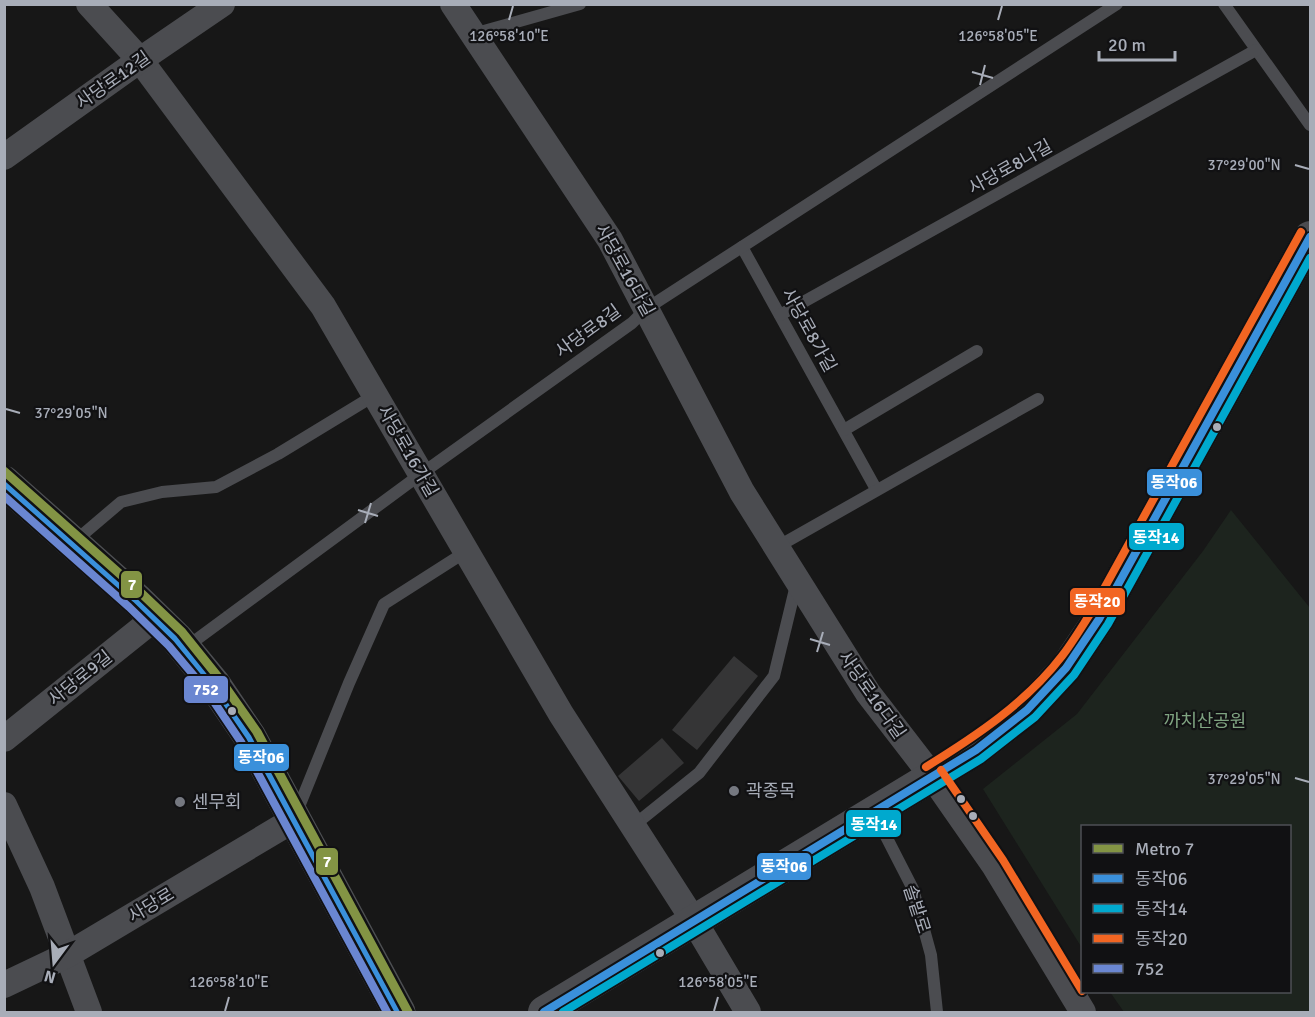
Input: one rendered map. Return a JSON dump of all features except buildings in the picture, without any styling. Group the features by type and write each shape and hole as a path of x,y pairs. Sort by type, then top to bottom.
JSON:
{"main road":[{"path":"4,482 155,618 185,648 214,684 250,737 399,1012"}],"street":[{"name":"사당로16가길","path":"89,4 140,60 323,306 561,714 694,921 748,1012"},
{"name":"사당로12길","path":"4,157 222,4"},
{"name":"사당로16다길","path":"453,4 610,240 742,492 868,693 932,776 994,865 1083,1012"},
{"path":"544,1012 976,750 1027,710 1066,668 1099,619 1311,237"},
{"name":"사당로9길","path":"4,739 155,618"},
{"path":"4,805 42,887 89,1012"},
{"name":"사당로","path":"4,985 67,955 295,819"}],"lane":[{"path":"473,33 580,4"},
{"name":"사당로8길","path":"185,648 421,474 632,323 646,309 1117,4"},
{"path":"1224,4 1311,125"},
{"name":"사당로8나길","path":"780,315 1256,50"},
{"name":"사당로8가길","path":"742,247 876,489"},
{"path":"843,430 977,351"},
{"path":"73,543 121,502 162,492 216,487 279,454 375,395"},
{"path":"777,547 1038,399"},
{"path":"295,819 349,682 384,604 467,551"},
{"path":"633,826 699,773 774,676 797,580"},
{"name":"솔밭로","path":"874,812 913,889 931,955 937,1012"}],"green space":[{"name":"까치산공원","path":"1231,510 1310,608 1310,1012 1124,1012 1111,993 1291,993 1291,825 1081,825 1081,946 983,789 1077,714 1203,551"}],"metro line":[{"name":"7","path":"4,471 182,632 219,678 257,732 408,1012"}],"transit line":[{"name":"동작20","path":"926,767 999,718 1033,689 1062,656 1090,614 1301,232"},
{"name":"동작06","path":"544,1012 976,750 1027,710 1066,668 1099,619 1310,237"},
{"name":"동작14","path":"563,1012 981,759 1035,717 1074,675 1108,624 1310,258"},
{"name":"동작06","path":"4,482 136,599 177,639 214,684 250,737 399,1012"},
{"name":"752","path":"4,496 129,607 169,646 206,690 241,742 387,1012"},
{"name":"동작20","path":"941,770 1003,860 1081,989"}],"place":[{"name":"곽종목","path":"734,791"},
{"name":"센무회","path":"180,802"}]}
